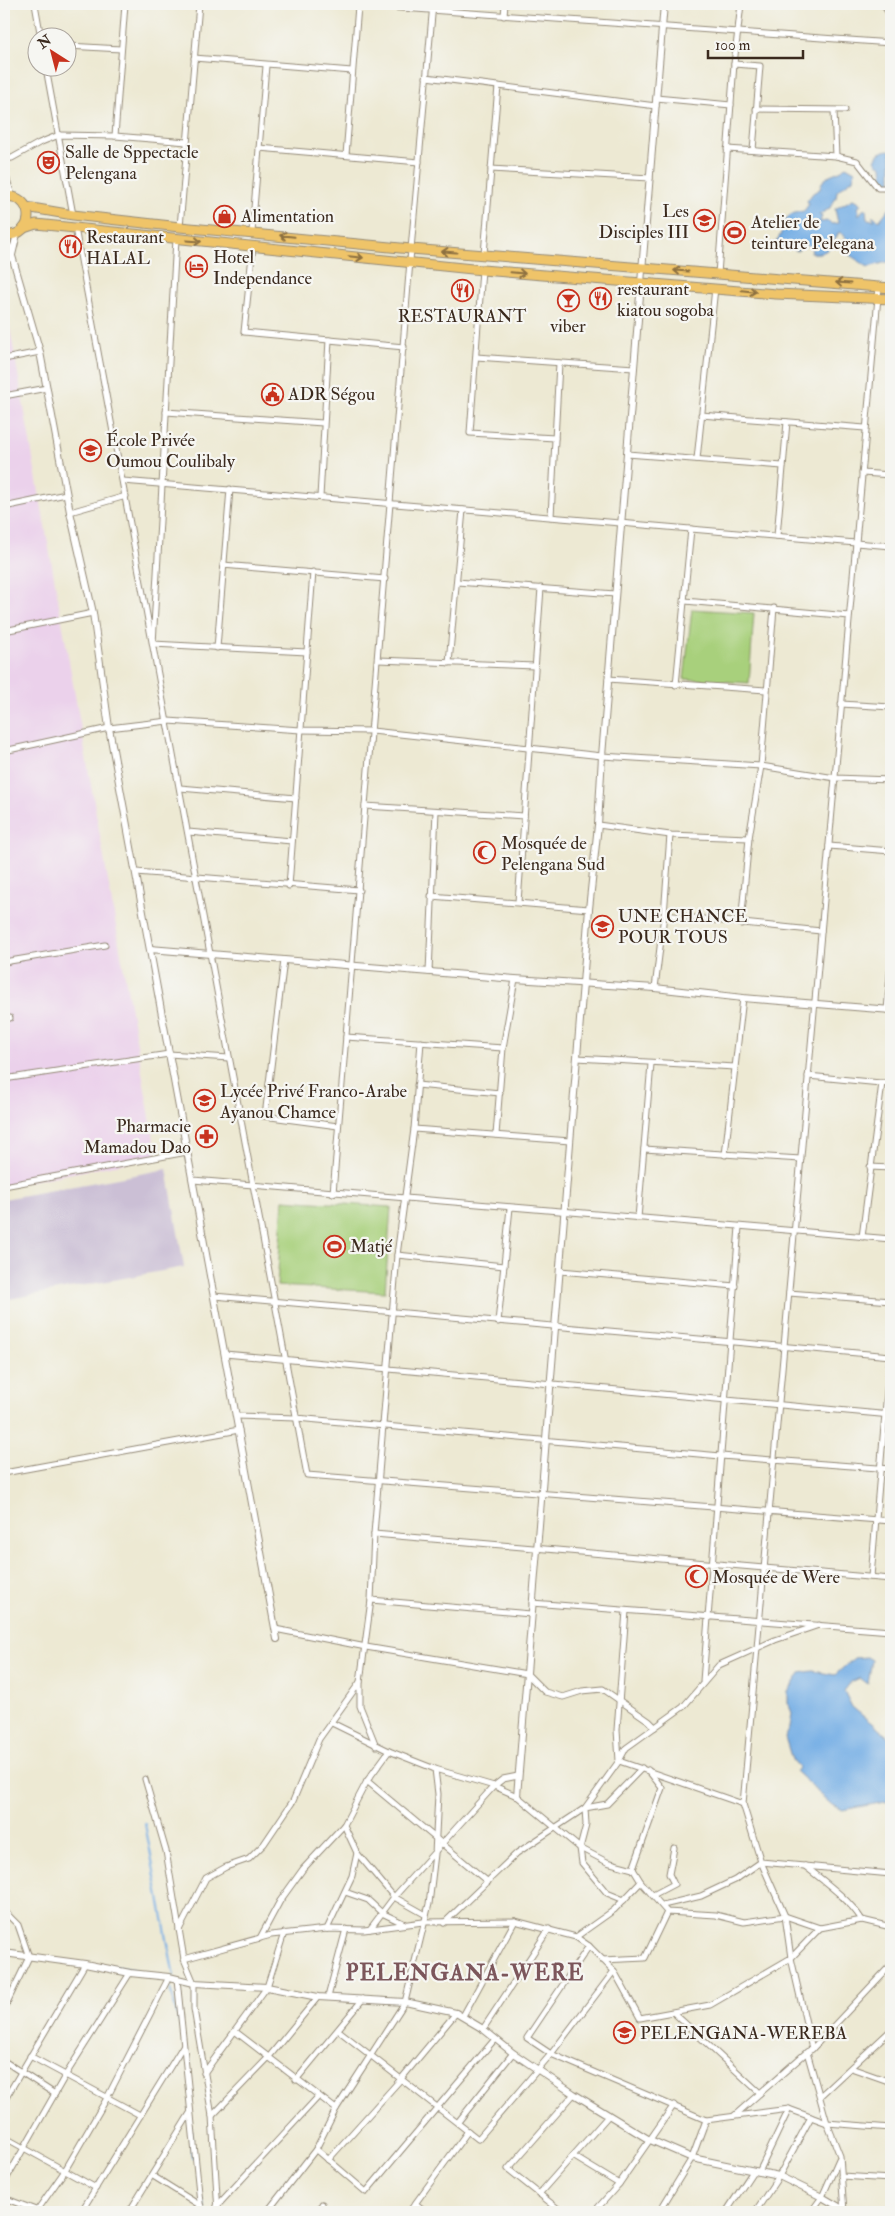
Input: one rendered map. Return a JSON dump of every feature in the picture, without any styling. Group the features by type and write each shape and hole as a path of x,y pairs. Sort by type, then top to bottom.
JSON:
{"highway":[{"path":"4,235 17,234 28,221 26,207 22,202 8,197"},
{"path":"26,207 73,215 180,227 252,232 411,249 891,288"},
{"path":"24,228 36,224 75,227 176,240 253,245 482,270 776,294 891,299"}],"street":[{"path":"35,4 39,28"},
{"path":"115,136 120,49 125,4"},
{"path":"180,227 199,4"},
{"path":"346,4 433,12 891,43"},
{"path":"333,1193 433,4"},
{"path":"504,16 505,4"},
{"path":"516,1796 598,825 608,679 664,4"},
{"path":"718,274 734,64 742,4"},
{"path":"883,4 891,17"},
{"path":"346,155 358,6"},
{"path":"78,47 120,49"},
{"path":"194,58 266,66 352,71"},
{"path":"734,64 760,66 753,150"},
{"path":"252,232 266,66"},
{"path":"426,77 656,106"},
{"path":"48,78 73,215"},
{"path":"484,254 498,86"},
{"path":"656,98 731,105"},
{"path":"756,109 845,110"},
{"path":"834,111 836,156"},
{"path":"4,159 12,158 39,143 59,135 115,136 187,142"},
{"path":"259,148 419,162"},
{"path":"727,149 836,156 857,161 878,188 891,188"},
{"path":"491,169 650,178"},
{"path":"4,172 8,197"},
{"path":"75,227 307,1474 891,1522"},
{"path":"12,256 17,234"},
{"path":"4,235 40,352 66,494 93,613 109,728 277,1639"},
{"path":"153,644 176,240"},
{"path":"253,245 244,332 404,347"},
{"path":"482,270 470,433 555,438"},
{"path":"845,2212 840,2156 827,2123 809,2051 785,1916 761,1862 743,1804 879,286"},
{"path":"697,459 715,288"},
{"path":"320,497 329,340"},
{"path":"4,359 40,352"},
{"path":"476,357 634,368"},
{"path":"551,517 559,363"},
{"path":"4,396 47,388"},
{"path":"166,412 323,423"},
{"path":"701,415 865,428"},
{"path":"777,536 787,422"},
{"path":"627,454 783,466"},
{"path":"862,473 891,475"},
{"path":"123,481 891,546"},
{"path":"217,648 230,489"},
{"path":"4,507 66,494"},
{"path":"70,512 126,496"},
{"path":"449,663 463,510"},
{"path":"676,685 691,529"},
{"path":"223,565 384,579"},
{"path":"289,886 313,572"},
{"path":"457,582 615,594"},
{"path":"518,902 540,588"},
{"path":"685,600 849,616"},
{"path":"741,924 749,838 761,766 774,608"},
{"path":"4,631 93,613"},
{"path":"153,644 307,652"},
{"path":"378,660 535,666"},
{"path":"608,679 766,690"},
{"path":"841,704 891,707"},
{"path":"4,752 109,728 168,721 301,730 372,731 602,756 761,766 835,778 891,780"},
{"path":"180,788 296,798"},
{"path":"365,806 524,816"},
{"path":"429,972 436,811"},
{"path":"598,825 670,834 749,838"},
{"path":"188,832 292,841"},
{"path":"654,988 664,915 670,834"},
{"path":"829,846 891,851"},
{"path":"136,872 289,886 359,890"},
{"path":"431,896 590,909"},
{"path":"664,915 821,932"},
{"path":"4,962 105,945"},
{"path":"150,949 515,979 654,988 743,998 889,1010 891,964"},
{"path":"265,1116 284,960"},
{"path":"496,1135 503,1048 515,979"},
{"path":"725,1155 743,998"},
{"path":"346,1037 503,1048"},
{"path":"376,1746 360,1706 360,1682 371,1600 378,1480 397,1255 414,1129 421,1042"},
{"path":"4,1079 169,1054 229,1058"},
{"path":"577,1058 651,1064 735,1067"},
{"path":"638,1218 651,1064"},
{"path":"808,1076 891,1084"},
{"path":"862,1237 882,1083"},
{"path":"417,1085 500,1093"},
{"path":"240,1113 338,1126"},
{"path":"414,1129 570,1141"},
{"path":"644,1149 801,1159"},
{"path":"4,1186 188,1152"},
{"path":"870,1167 891,1168"},
{"path":"193,1180 404,1200 891,1239"},
{"path":"498,1322 510,1208"},
{"path":"703,1681 739,1227"},
{"path":"397,1255 504,1266"},
{"path":"560,1271 735,1286"},
{"path":"789,1293 891,1301"},
{"path":"214,1296 275,1303 891,1356 888,1415 871,1577"},
{"path":"225,1354 888,1415"},
{"path":"236,1416 296,1418 721,1456 891,1469"},
{"path":"4,1473 239,1430"},
{"path":"374,1534 764,1567 891,1580"},
{"path":"371,1600 531,1614"},
{"path":"532,1603 891,1631"},
{"path":"619,1761 618,1730 626,1611"},
{"path":"444,1923 517,1853 585,1808 619,1761 626,1748 683,1707 703,1681 719,1665 774,1640 819,1625"},
{"path":"275,1629 366,1647 526,1674 545,1692 563,1697 582,1691 603,1689 655,1727"},
{"path":"179,1930 206,1878 226,1867 249,1859 264,1844 293,1801 319,1739 360,1682"},
{"path":"332,1723 376,1746 436,1769 494,1786 516,1796 580,1848 607,1862 633,1869 641,1882 668,1912"},
{"path":"260,1938 280,1901 303,1869 344,1825 366,1781 389,1751"},
{"path":"619,1761 743,1804"},
{"path":"267,2212 316,2149 336,2110 405,2002 426,1915 435,1854 438,1794 436,1769"},
{"path":"585,1808 607,1804 645,1769"},
{"path":"633,1869 662,1788 645,1769"},
{"path":"370,1929 394,1897 435,1854 494,1786 503,1779 518,1776"},
{"path":"145,1779 166,1851 184,1959 194,1983 194,2009 212,2116 218,2212"},
{"path":"366,1781 442,1846 488,1882"},
{"path":"585,1808 586,1825 580,1848 582,1863 607,1893 624,1900"},
{"path":"344,1825 357,1853 394,1897 426,1915"},
{"path":"653,1895 674,1884 670,1874 674,1848"},
{"path":"327,1929 352,1876 357,1853"},
{"path":"663,1905 701,1896 735,1880 761,1862 891,1874"},
{"path":"805,1866 838,1892 854,1908 862,1920"},
{"path":"576,1937 614,1910 641,1882"},
{"path":"345,1892 368,1900 382,1913 407,1925"},
{"path":"4,1911 18,1925 29,1957 4,2009"},
{"path":"668,1912 716,1915 744,1922 785,1916 820,1928 862,1920 891,1927"},
{"path":"602,1960 645,1958 668,1912"},
{"path":"184,1959 260,1938 327,1929 370,1929 423,1922 515,1921 576,1937 589,1946 614,1971 640,2018 710,2005 791,1958 820,1928"},
{"path":"463,2016 515,1921"},
{"path":"483,2029 549,1929"},
{"path":"328,1998 346,1930"},
{"path":"204,2073 236,2032 267,1987 284,1934"},
{"path":"589,1946 527,2038 551,2054 706,2120 789,2109 827,2123 891,2128"},
{"path":"4,1953 85,1964 130,1973 169,1977 194,1983 267,1987 328,1998 405,2002 456,2013 483,2029 513,2053 574,2094 648,2139 692,2158 779,2176 822,2197 845,2212"},
{"path":"4,2101 85,1964"},
{"path":"734,2117 809,2051 891,1964"},
{"path":"338,2030 478,2139 551,2054 614,1971"},
{"path":"4,2183 65,2076 130,1973"},
{"path":"4,2198 38,2212 64,2172 107,2098 169,1977"},
{"path":"176,1979 201,2209"},
{"path":"212,2116 268,2058 318,1997"},
{"path":"296,2080 362,1999"},
{"path":"674,2012 760,2093"},
{"path":"328,2160 401,2079 456,2013"},
{"path":"820,2096 891,2030"},
{"path":"236,2032 336,2110"},
{"path":"316,2149 366,2192 495,2039"},
{"path":"81,2212 183,2046"},
{"path":"458,2122 513,2053"},
{"path":"30,2056 140,2115"},
{"path":"4,2061 55,2094"},
{"path":"850,2068 891,2082"},
{"path":"562,2212 508,2169 574,2094"},
{"path":"217,2206 318,2097"},
{"path":"594,2212 619,2184 648,2139 674,2105"},
{"path":"726,2212 756,2171 789,2109"},
{"path":"129,2212 153,2176 190,2113"},
{"path":"539,2194 609,2115"},
{"path":"755,2212 779,2176 812,2117"},
{"path":"659,2212 692,2158 706,2120"},
{"path":"409,2212 468,2131"},
{"path":"4,2137 64,2172 96,2188"},
{"path":"573,2156 619,2184"},
{"path":"811,2212 822,2197 840,2156"},
{"path":"153,2176 201,2209"},
{"path":"841,2176 891,2179"},
{"path":"318,2212 322,2204"},
{"path":"416,2204 426,2212"},
{"path":"197,2212 201,2209"}],"shaded area":[{"path":"4,295 157,1157 4,1186"},
{"path":"167,1169 184,1267 4,1300 4,1199"}],"green space":[{"path":"692,609 754,613 749,683 684,679"},
{"name":"Matjé","path":"283,1200 391,1207 385,1292 277,1286"}],"water":[{"path":"891,151 891,185 883,177 882,166 875,160 879,153"},
{"path":"846,166 855,171 853,179 837,191 836,198 829,209 819,215 822,216 820,222 838,223 835,209 853,199 861,205 857,208 859,211 857,214 866,209 867,219 875,220 872,217 874,216 879,221 891,206 891,261 868,267 842,250 847,247 845,236 839,232 832,245 822,253 811,253 812,249 806,244 797,251 789,247 777,248 772,245 780,235 786,220 795,213 804,211 809,204 807,201 813,193 820,189 822,182"},
{"path":"867,1657 872,1660 868,1684 860,1678 851,1682 844,1691 852,1707 891,1739 891,1801 842,1810 832,1805 796,1772 799,1768 792,1760 785,1737 790,1727 792,1713 788,1703 788,1692 800,1673 813,1671 835,1675 854,1658"}],"waterway":[{"path":"145,1824 174,1976"},
{"path":"110,1966 135,1970"},
{"path":"170,1988 179,2022"},
{"path":"190,2125 193,2158"},
{"path":"202,2199 205,2212"}],"place":[{"name":"Salle de Sppectacle Pelengana","path":"49,162"},
{"name":"Alimentation","path":"225,216"},
{"name":"Les Disciples III","path":"705,221"},
{"name":"Atelier de teinture Pelegana","path":"735,232"},
{"name":"Restaurant HALAL","path":"70,247"},
{"name":"Hotel Independance","path":"197,267"},
{"name":"RESTAURANT","path":"462,291"},
{"name":"restaurant kiatou sogoba","path":"601,299"},
{"name":"viber","path":"568,301"},
{"name":"ADR Ségou","path":"272,394"},
{"name":"École Privée Oumou Coulibaly","path":"90,450"},
{"name":"Mosquée de Pelengana Sud","path":"485,853"},
{"name":"UNE CHANCE POUR TOUS","path":"602,926"},
{"name":"Lycée Privé Franco-Arabe Ayanou Chamce","path":"204,1101"},
{"name":"Pharmacie Mamadou Dao","path":"207,1136"},
{"name":"Matjé","path":"334,1246"},
{"name":"Mosquée de Were","path":"696,1577"},
{"name":"PELENGANA-WEREBA","path":"624,2033"}],"district":[{"name":"PELENGANA-WERE","path":"465,1972"}]}
